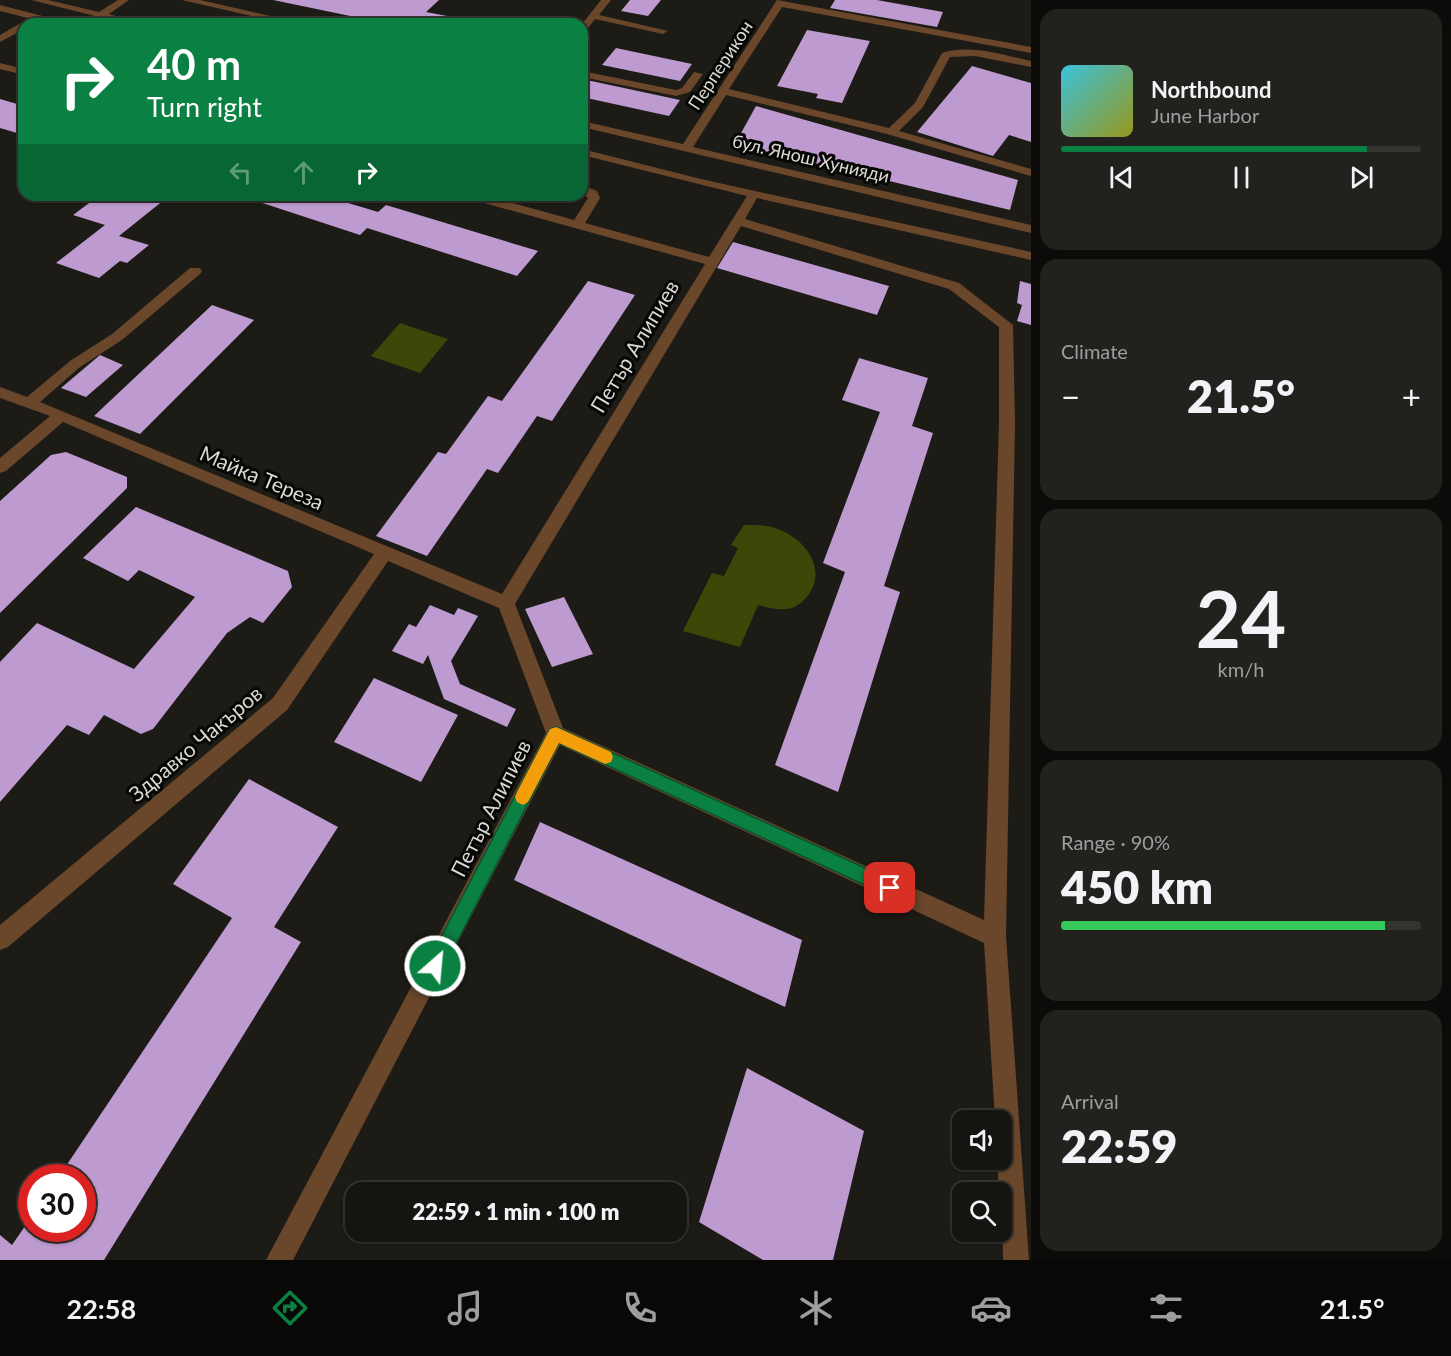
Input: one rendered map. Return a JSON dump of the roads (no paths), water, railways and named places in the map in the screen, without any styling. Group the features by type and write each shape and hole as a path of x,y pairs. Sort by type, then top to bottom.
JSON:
{"street":[{"path":"36,0 114,18"},
{"path":"101,15 124,0"},
{"path":"187,0 272,18"},
{"path":"588,22 606,0"},
{"path":"780,2 1031,50"},
{"name":"Перперикон","path":"687,147 780,2"},
{"path":"0,8 37,18"},
{"path":"593,16 663,31"},
{"path":"0,39 18,28"},
{"path":"891,132 919,105 946,55 950,53 968,52 1031,64"},
{"path":"0,66 18,70"},
{"path":"588,75 676,93 686,90 699,74"},
{"path":"723,91 891,132 1031,173"},
{"name":"бул. Янош Хунияди","path":"588,125 1031,230"},
{"path":"588,153 754,194 1031,256"},
{"path":"577,225 594,198 593,194 588,192"},
{"name":"Петър Алипиев","path":"279,1260 556,734 506,603 754,194"},
{"path":"491,201 713,262"},
{"path":"737,221 954,286 1006,325 995,936 1016,1260"},
{"path":"29,403 75,364 117,337 195,271"},
{"name":"Майка Тереза","path":"0,392 61,415 506,603"},
{"path":"0,467 61,415"},
{"name":"Здравко Чакъров","path":"0,939 280,704 385,552"},
{"path":"556,734 995,936"}]}
